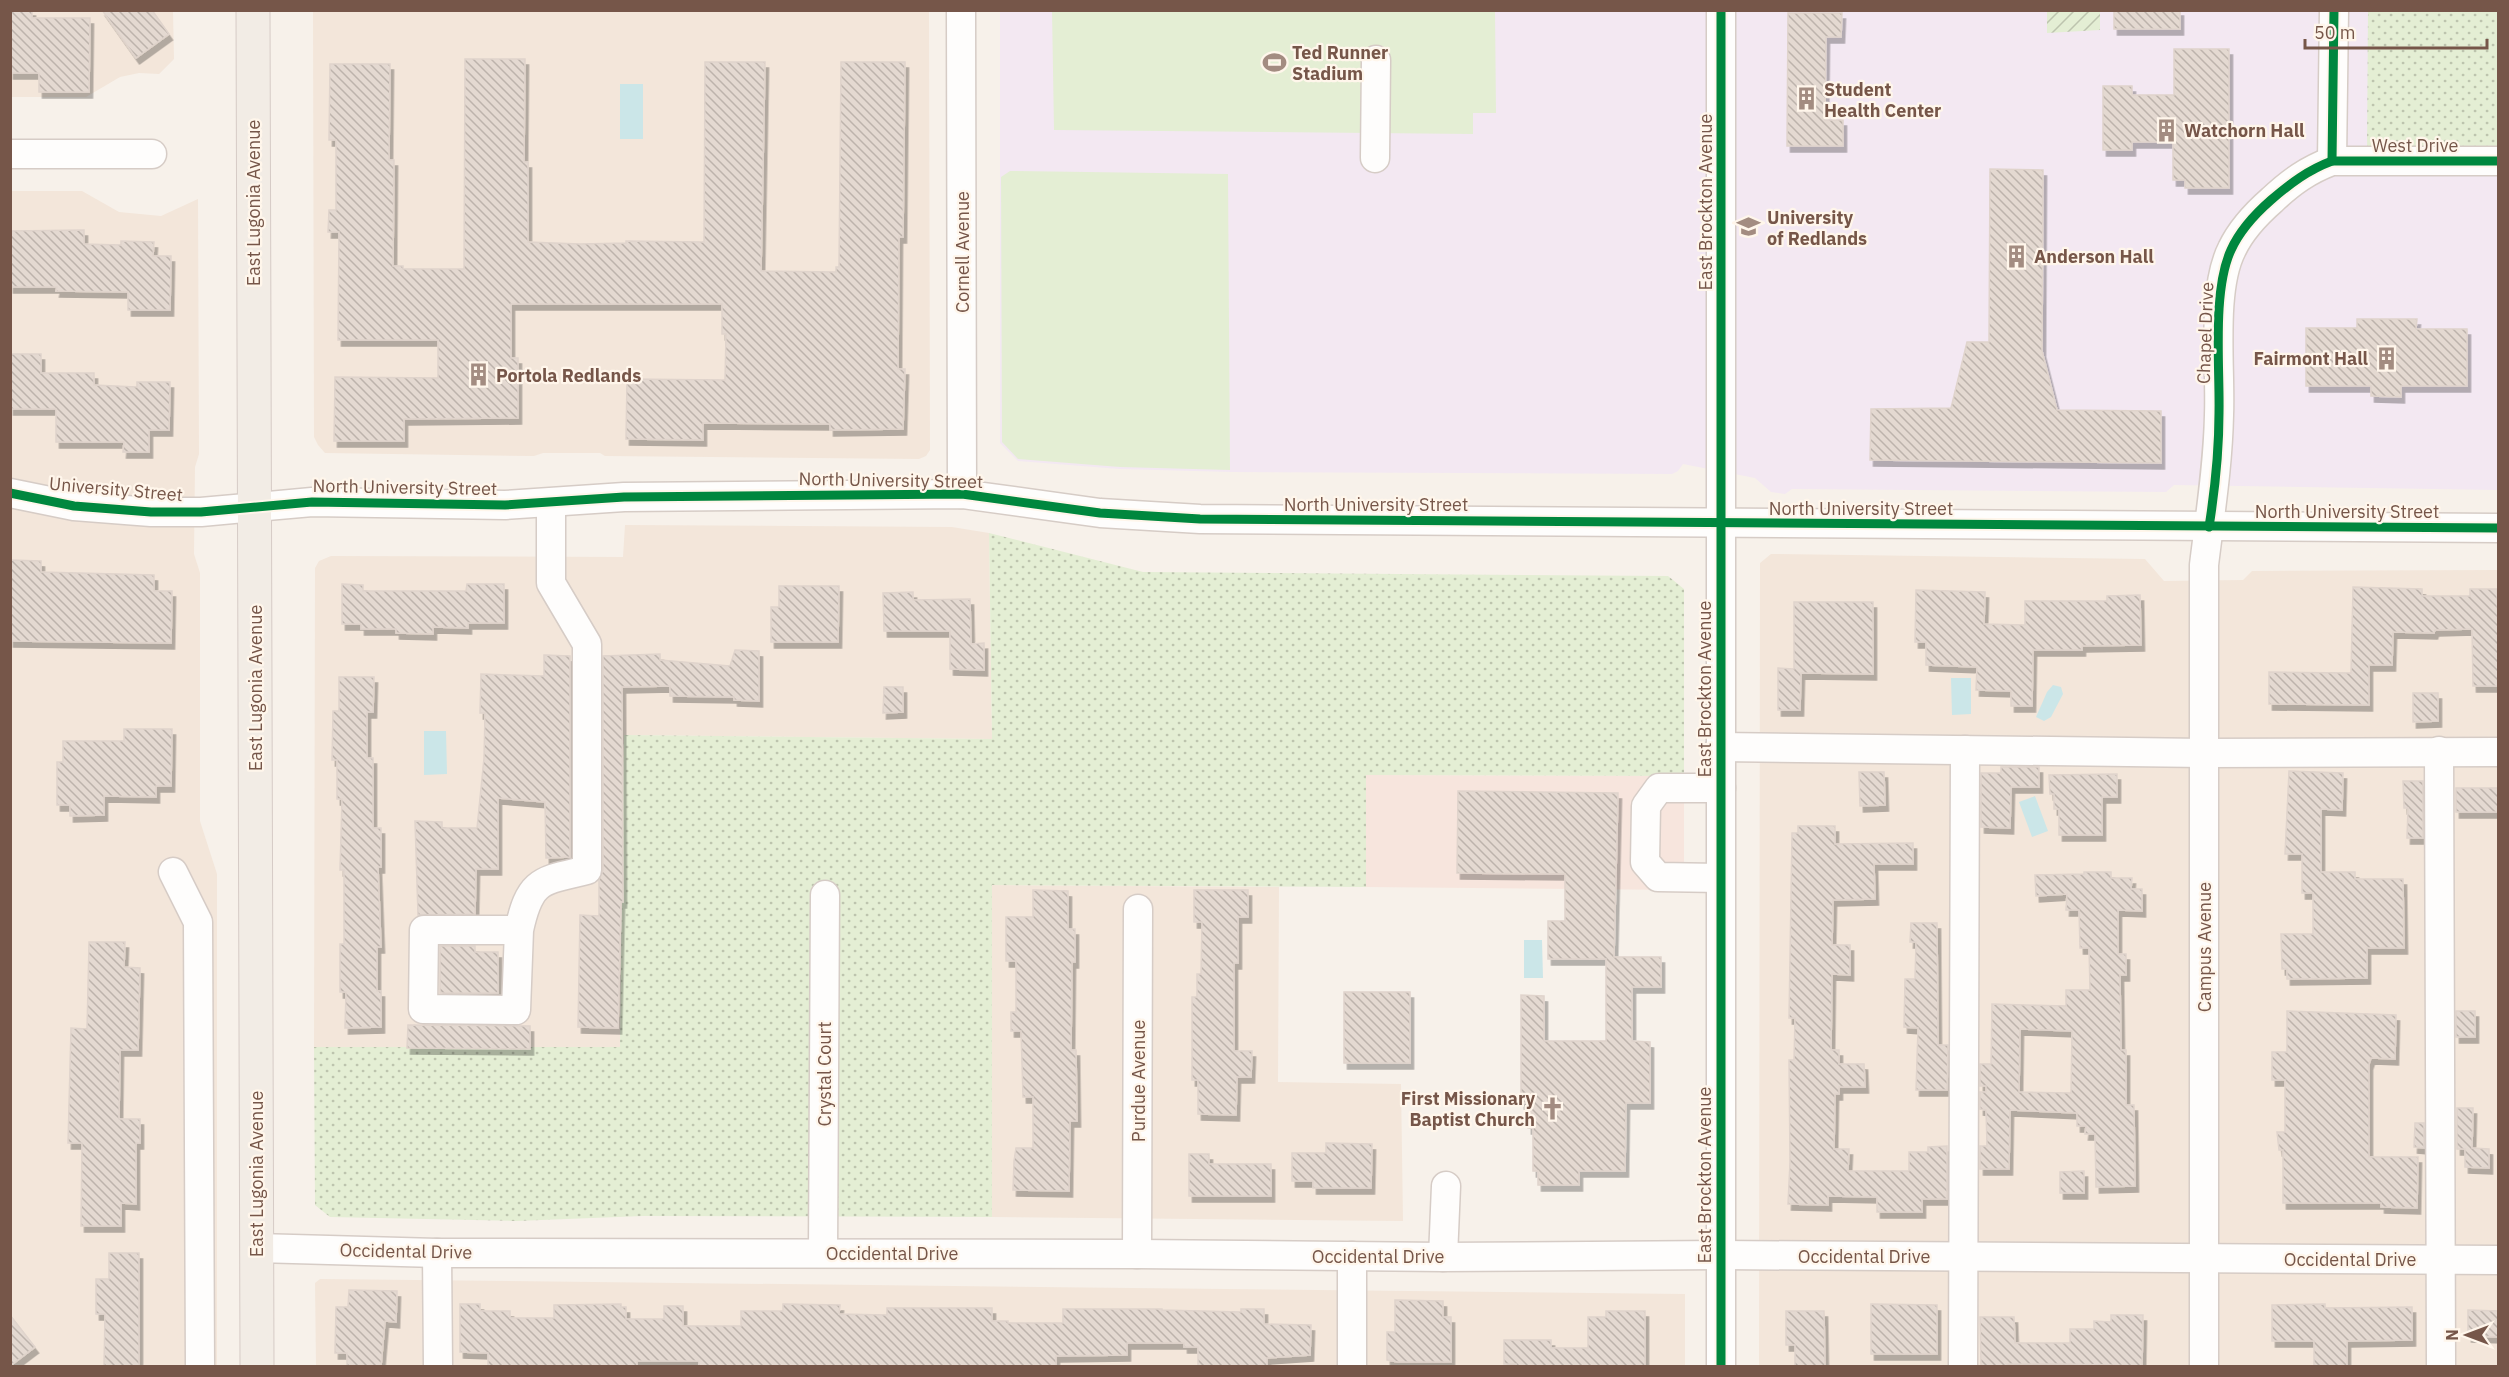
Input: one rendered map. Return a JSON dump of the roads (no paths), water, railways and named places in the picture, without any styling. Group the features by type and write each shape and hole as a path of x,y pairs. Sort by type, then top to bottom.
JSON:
{"main road":[{"name":"East Lugonia Avenue","path":"253,10 257,1366"}],"street":[{"name":"Cornell Avenue","path":"961,10 962,494"},
{"name":"East Brockton Avenue","path":"1720,1366 1721,10"},
{"path":"2332,161 2334,10"},
{"path":"1375,158 1376,60"},
{"path":"10,154 152,154"},
{"name":"West Drive","path":"2332,161 2499,161"},
{"name":"Chapel Drive","path":"2209,527 2214,493 2219,416 2222,281 2231,251 2244,229 2262,208 2292,181 2309,170 2332,161"},
{"name":"University Street","path":"10,493 74,506 151,512 201,512 254,506"},
{"name":"North University Street","path":"254,506 312,502 505,505 624,497 962,494 1100,513 1148,517 1721,524 2499,528"},
{"path":"519,930 525,902 544,880 587,870 587,644 551,583 551,503"},
{"name":"Campus Avenue","path":"2204,1366 2204,565 2209,527"},
{"path":"1720,747 2204,753 2499,752"},
{"path":"1963,1366 1965,750"},
{"path":"2439,751 2441,1366"},
{"path":"1720,878 1658,877 1645,862 1646,806 1659,788 1721,788"},
{"path":"173,872 198,922 200,1366"},
{"name":"Crystal Court","path":"823,1253 825,896"},
{"name":"Purdue Avenue","path":"1137,1254 1138,909"},
{"path":"1443,1257 1446,1186"},
{"name":"Occidental Drive","path":"257,1248 437,1252 1443,1257 1721,1255 2499,1260"},
{"path":"437,1252 438,1366"},
{"path":"1352,1256 1352,1366"}],"water":[{"path":"620,84 643,84 643,139 620,139"},
{"path":"1951,678 1971,678 1971,714 1952,715"},
{"path":"2053,685 2061,687 2063,694 2051,717 2044,721 2036,717 2047,692"},
{"path":"424,731 446,731 447,774 424,775"},
{"path":"2035,796 2048,831 2032,837 2019,802"},
{"path":"1524,940 1542,940 1543,978 1524,978"}],"place":[{"name":"Ted Runner Stadium","path":"1274,62"},
{"name":"Student Health Center","path":"1806,99"},
{"name":"Watchorn Hall","path":"2166,130"},
{"name":"University of Redlands","path":"1749,227"},
{"name":"Anderson Hall","path":"2016,256"},
{"name":"Fairmont Hall","path":"2386,358"},
{"name":"Portola Redlands","path":"478,375"},
{"name":"First Missionary Baptist Church","path":"1553,1108"}]}
